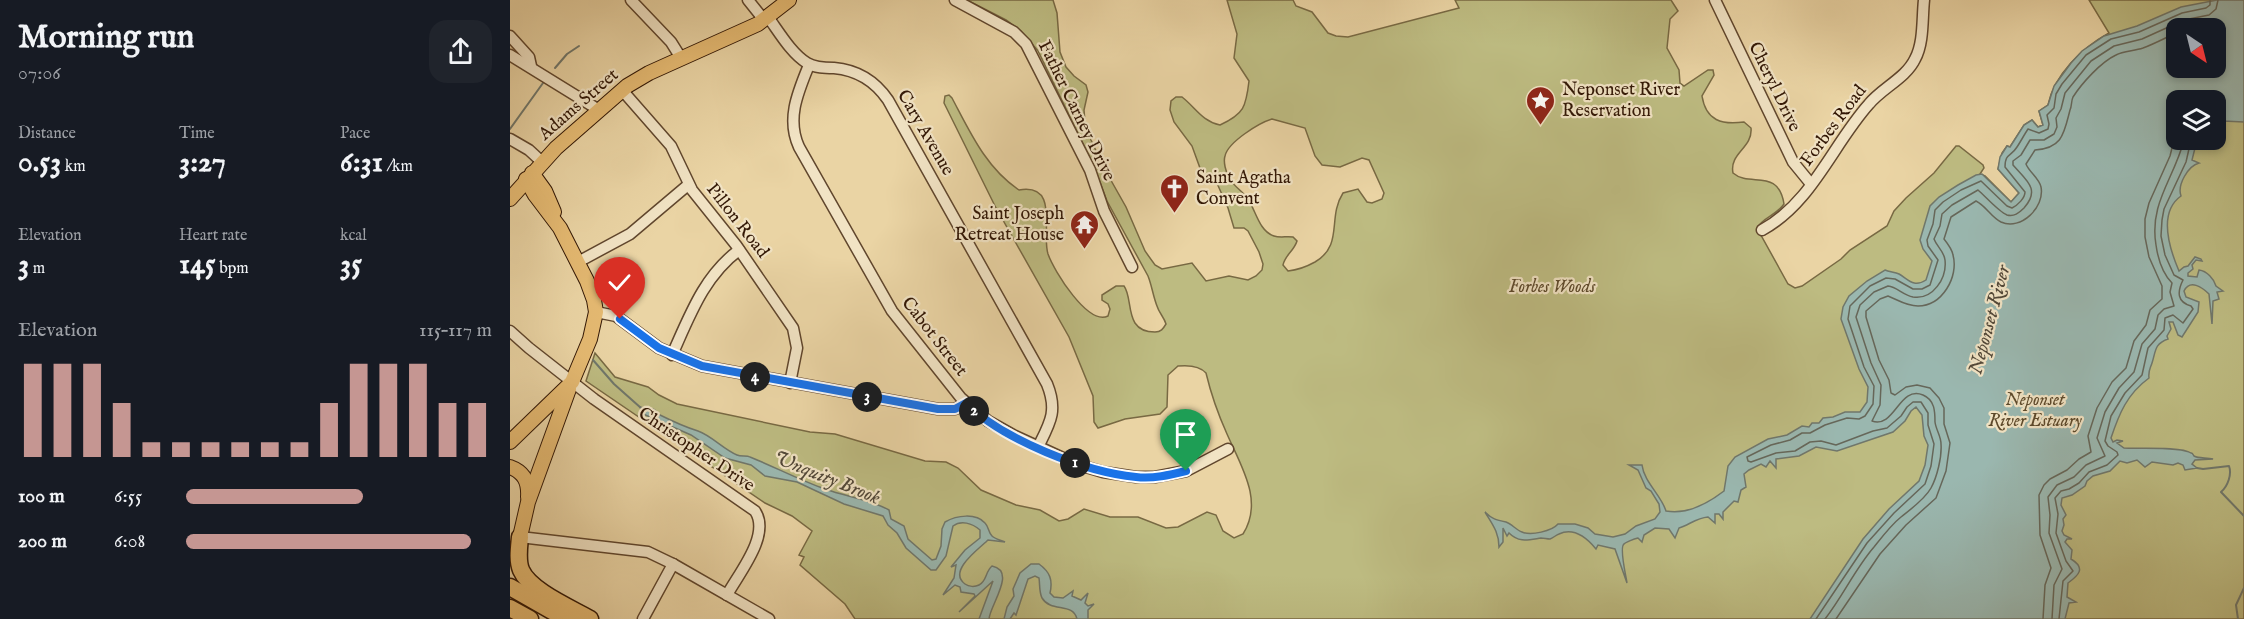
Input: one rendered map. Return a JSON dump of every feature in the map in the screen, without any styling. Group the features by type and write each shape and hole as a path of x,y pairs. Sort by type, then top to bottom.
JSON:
{"highway":[{"path":"520,537 519,563 526,579 539,590 590,619"},
{"path":"510,587 566,619"},
{"path":"510,598 547,619"},
{"path":"510,608 530,619"},
{"path":"510,615 517,619"}],"main road":[{"name":"Adams Street","path":"510,198 520,190 542,162 637,79 766,18 789,0"},
{"name":"Adams Street","path":"510,185 529,176"},
{"path":"520,537 528,502 590,339 596,312 592,294 578,262 560,228 535,195 529,176"},
{"path":"510,442 572,382"},
{"path":"510,467 519,471 527,481 528,502"}],"street":[{"path":"631,0 671,42 681,58"},
{"path":"748,0 809,65"},
{"name":"Father Carney Drive","path":"955,0 1009,28 1026,44 1090,170 1104,211 1132,267"},
{"name":"Cheryl Drive","path":"1715,0 1793,162 1810,184"},
{"name":"Forbes Road","path":"1762,230 1786,214 1866,106 1914,62 1919,45 1924,0"},
{"path":"510,36 530,57 531,66"},
{"path":"510,55 599,110"},
{"name":"Cabot Street","path":"809,65 794,108 793,129 799,147 887,304 966,403 988,421 1038,447 1094,470 1142,478 1163,476 1186,471 1228,449"},
{"name":"Cary Avenue","path":"809,65 843,69 862,76 881,90 891,105 1049,390 1053,412 1038,447"},
{"name":"Pillon Road","path":"622,90 671,146 688,185 740,250 796,333 797,348 790,383"},
{"path":"510,139 529,150 542,162"},
{"path":"578,262 630,234 688,185"},
{"path":"672,354 708,280 723,262 740,250"},
{"path":"596,312 616,316 649,342 672,354 710,368 938,409 955,409 966,403"},
{"name":"Christopher Drive","path":"510,331 601,405 754,511 760,523 759,537 727,595"},
{"path":"520,537 640,550 673,564 768,619"},
{"path":"644,619 673,564"}],"green space":[{"path":"967,0 1053,0 1057,13 1060,52 1066,67 1086,85 1088,92 1084,110 1091,140 1126,207 1145,251 1155,265 1162,269 1192,263 1206,281 1229,276 1248,280 1262,270 1263,264 1259,252 1248,231 1244,228 1234,228 1216,181 1200,168 1192,146 1174,122 1170,110 1171,101 1176,97 1182,97 1204,117 1220,125 1242,109 1247,97 1249,81 1234,58 1237,34 1227,0 1293,0 1296,6 1312,12 1328,33 1348,37 1459,8 1455,0 1671,0 1678,11 1670,19 1667,48 1679,70 1680,83 1684,86 1708,70 1713,70 1714,75 1702,96 1707,111 1716,120 1729,123 1744,122 1751,128 1748,141 1734,160 1733,173 1747,179 1770,182 1781,193 1784,204 1757,228 1788,284 1795,288 1802,286 1887,226 1894,211 1934,173 1956,146 1983,165 1984,168 1980,174 1985,176 2011,202 2019,193 1998,169 2002,153 2007,146 2010,147 2024,125 2032,120 2038,127 2043,125 2039,111 2048,105 2056,83 2063,73 2079,54 2109,33 2089,0 2244,0 2244,619 855,619 845,604 800,565 804,557 799,555 812,531 792,516 765,503 586,381 595,353 615,377 648,387 677,404 810,432 835,434 925,461 946,462 958,468 981,490 1016,505 1040,510 1059,521 1068,519 1084,509 1110,517 1138,517 1166,528 1178,527 1207,512 1216,515 1223,531 1234,538 1243,534 1249,522 1251,496 1244,471 1212,396 1206,373 1200,368 1178,366 1168,375 1167,407 1160,414 1125,419 1098,428 1094,422 1093,396 1069,337 995,206 944,103 945,96 949,95 988,160 1007,181 1019,190 1032,190 1040,194 1046,211 1048,254 1064,284 1082,305 1100,317 1108,316 1110,309 1108,304 1102,300 1102,295 1116,286 1124,286 1131,314 1138,327 1145,331 1162,330 1166,324 1158,308 1148,276 1107,201 1095,169 1038,51 1021,31 1006,20","holes":["1272,119 1305,128 1315,156 1322,165 1340,167 1362,158 1369,160 1384,193 1382,199 1372,203 1367,202 1358,189 1343,193 1338,202 1329,248 1315,262 1292,271 1288,271 1283,265 1297,241 1293,237 1274,236 1265,230 1248,199 1229,178 1225,164 1225,156 1232,145 1252,129"]}],"water":[{"name":"Neponset River","path":"2217,0 2244,0 2244,122 2226,121 2226,90 2166,90 2166,150 2194,150 2192,160 2199,163 2184,176 2181,196 2169,212 2167,222 2169,243 2179,271 2188,266 2195,257 2201,259 2202,261 2196,260 2192,265 2193,269 2188,276 2197,277 2199,270 2205,272 2223,291 2217,292 2219,299 2213,301 2212,324 2209,294 2196,285 2187,287 2184,291 2186,297 2199,302 2198,312 2182,337 2178,335 2173,322 2169,322 2171,329 2167,336 2168,339 2156,348 2149,370 2149,378 2141,384 2125,405 2111,438 2113,442 2123,441 2117,443 2124,448 2178,449 2192,453 2196,457 2213,459 2195,460 2192,464 2197,468 2185,470 2183,465 2178,463 2173,465 2152,462 2145,467 2137,460 2127,463 2120,461 2110,471 2093,476 2085,486 2072,495 2062,498 2061,505 2066,515 2063,519 2062,531 2064,535 2072,539 2067,539 2065,542 2072,550 2071,559 2080,568 2078,574 2068,583 2067,597 2076,602 2069,603 2065,619 1810,619 1863,539 1889,509 1919,481 1925,465 1928,445 1924,436 1922,415 1916,407 1893,432 1837,451 1816,447 1799,456 1776,459 1776,468 1770,461 1766,467 1761,464 1749,470 1744,474 1746,487 1741,490 1738,502 1734,501 1723,512 1723,519 1719,514 1715,514 1715,523 1708,517 1700,519 1679,528 1675,538 1669,529 1655,528 1644,535 1642,542 1638,538 1625,543 1622,556 1627,583 1615,549 1598,545 1596,549 1589,541 1575,533 1565,532 1550,539 1524,540 1509,533 1507,536 1503,528 1503,542 1499,547 1493,524 1485,512 1492,518 1508,523 1526,533 1546,531 1558,524 1575,524 1588,528 1595,534 1613,537 1625,534 1636,526 1655,519 1660,512 1659,504 1651,491 1646,488 1638,470 1629,465 1642,465 1646,477 1666,511 1689,510 1704,504 1724,491 1728,466 1735,457 1768,439 1787,435 1802,426 1809,427 1812,423 1819,423 1823,418 1845,412 1860,412 1867,402 1868,387 1841,319 1843,307 1849,296 1885,270 1899,274 1915,283 1926,280 1932,261 1923,249 1920,240 1930,206 1939,197 1958,185 1982,174 2011,202 2019,193 1998,169 2000,157 2007,146 2010,147 2024,125 2032,120 2038,127 2043,125 2039,111 2048,105 2054,86 2082,51 2104,36 2137,26 2181,7"},
{"path":"640,407 653,409 660,415 703,433 737,455 749,456 833,492 874,503 889,510 891,519 904,526 908,539 932,560 936,559 941,546 942,529 945,522 966,516 981,520 992,536 1005,542 988,540 962,566 960,579 968,586 977,586 985,579 992,566 999,569 1002,581 989,619 979,619 993,581 959,612 975,596 974,594 961,592 960,587 955,585 943,595 954,578 956,565 951,567 965,550 980,538 980,530 977,528 963,523 953,526 946,556 936,570 931,570 906,548 883,516 844,504 797,482 765,476 751,465 725,458 691,435 643,414"},
{"path":"1031,564 1039,564 1046,570 1051,580 1050,593 1054,597 1063,598 1073,591 1072,596 1081,600 1088,593 1085,603 1088,606 1094,604 1088,610 1088,619 1077,619 1071,611 1046,603 1041,596 1039,578 1035,576 1028,579 1016,615 1014,613 1010,619 1004,619 1007,607 1014,596 1013,589 1020,573"}],"waterway":[{"name":"Unquity Brook","path":"555,68 567,54 579,46"},
{"name":"Unquity Brook","path":"510,129 543,83"},
{"name":"Unquity Brook","path":"593,360 614,384 641,408"},
{"path":"2197,468 2229,466 2229,480 2221,492 2244,516"},
{"path":"2238,619 2236,605 2244,588"}],"place":[{"name":"Neponset River Reservation","path":"1541,126"},
{"name":"Saint Agatha Convent","path":"1175,214"},
{"name":"Saint Joseph Retreat House","path":"1085,250"}],"route":[{"path":"620,319 659,348 710,368 938,409 955,409 966,403 988,421 1013,435 1094,470 1142,478 1186,471"}],"park label":[{"name":"Forbes Woods","path":"1552,287"},
{"name":"Neponset River Estuary","path":"2035,410"}]}
